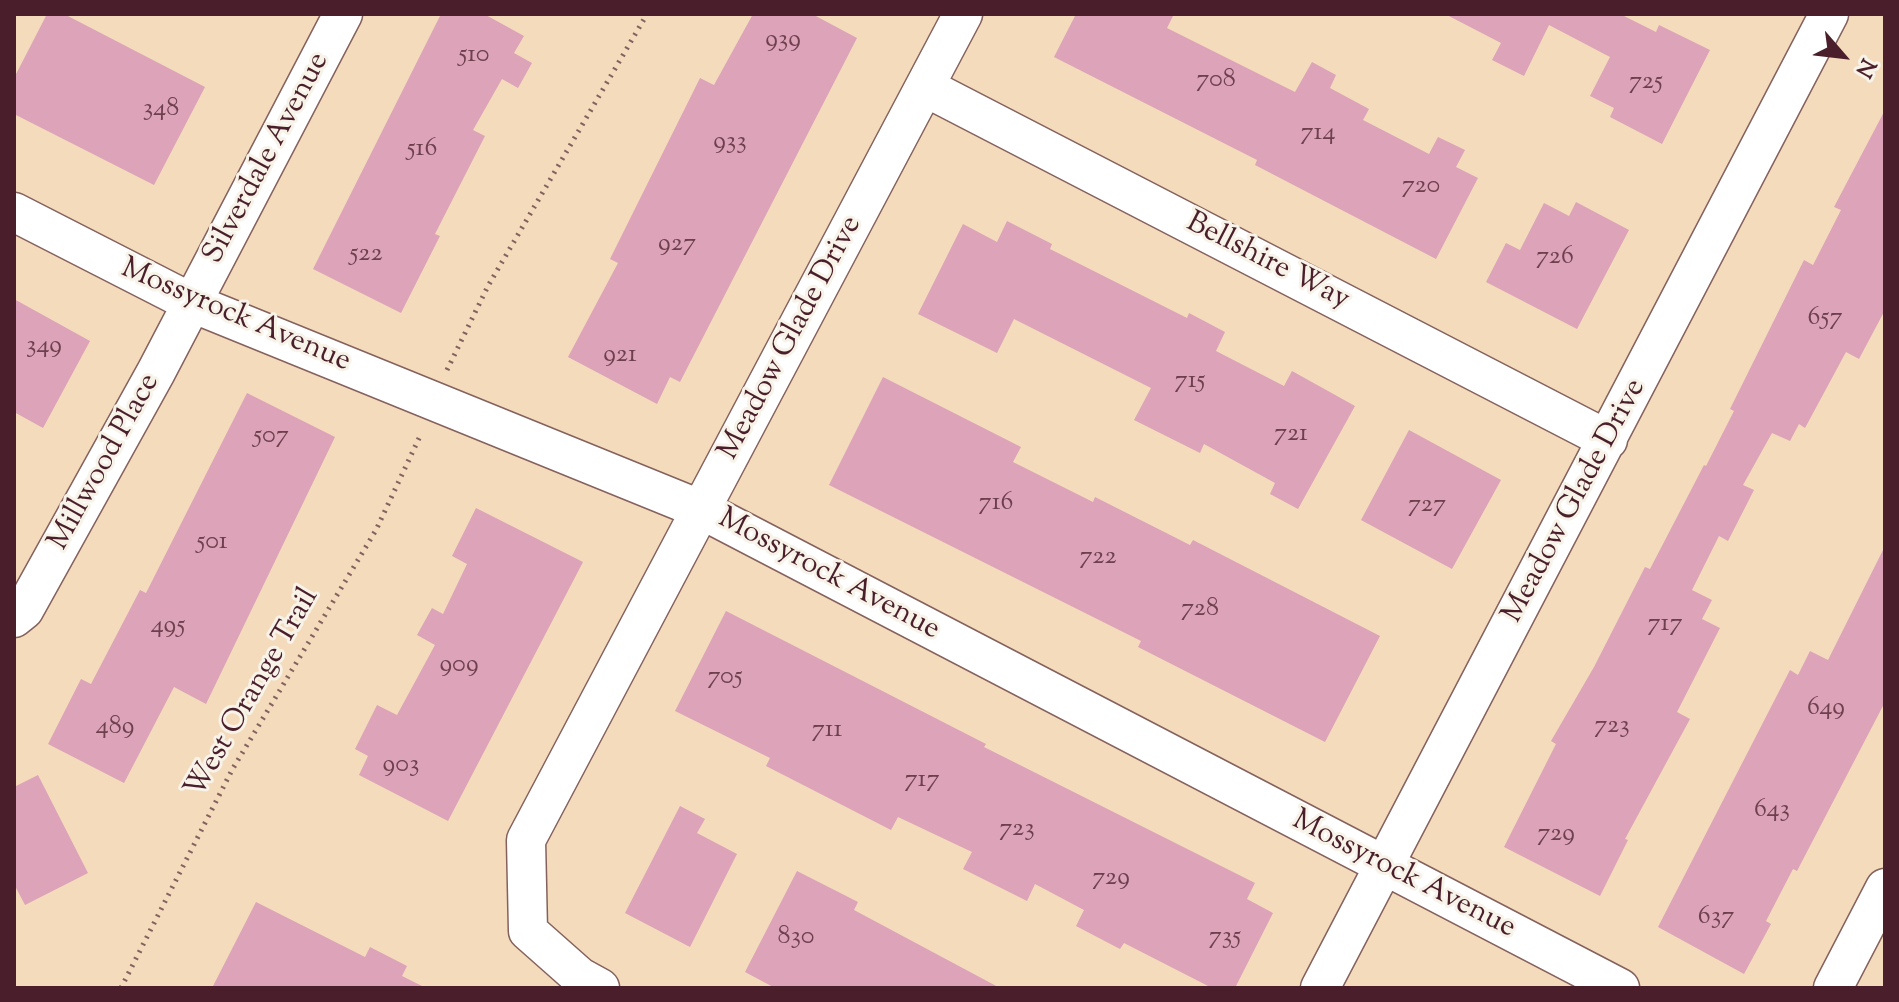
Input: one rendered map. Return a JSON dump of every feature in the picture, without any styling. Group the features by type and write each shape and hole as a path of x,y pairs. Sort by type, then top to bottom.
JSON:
{"street":[{"name":"Silverdale Avenue","path":"192,303 343,14"},
{"name":"Meadow Glade Drive","path":"600,988 580,977 528,931 526,840 963,14"},
{"name":"Meadow Glade Drive","path":"1320,988 1608,440 1821,17"},
{"name":"Bellshire Way","path":"925,87 1608,440"},
{"name":"Mossyrock Avenue","path":"14,212 192,303 702,510 1620,988"},
{"name":"Millwood Place","path":"14,618 24,610 192,303"},
{"path":"1833,988 1885,888"}],"path":[{"path":"445,375 488,286 647,14"},
{"name":"West Orange Trail","path":"121,988 232,770 376,530 426,423"}],"building":[{"path":"47,14 64,14 205,87 154,185 14,114 14,78"},
{"path":"441,14 484,14 524,36 514,53 532,63 518,88 502,79 473,130 485,136 435,234 440,236 401,313 313,269"},
{"path":"753,14 812,14 857,38 680,382 670,377 657,404 568,357 618,263 610,259 700,78 714,85"},
{"path":"1076,14 1174,14 1167,28 1295,92 1312,62 1336,75 1330,88 1369,109 1363,120 1429,154 1438,137 1465,150 1456,167 1478,178 1436,259 1255,165 1257,160 1054,57"},
{"path":"1445,14 1620,14 1656,32 1659,25 1710,50 1662,144 1610,117 1614,108 1590,96 1610,57 1549,25 1524,76 1492,60 1501,43"},
{"path":"1885,110 1885,310 1859,359 1846,352 1805,428 1799,424 1790,441 1772,433 1743,485 1754,490 1728,541 1719,536 1692,590 1712,600 1702,619 1720,628 1677,712 1690,719 1625,839 1628,840 1600,896 1504,847 1556,744 1551,741 1594,667 1645,567 1650,569 1706,466 1734,411 1730,409 1804,260 1813,265 1841,210 1834,207"},
{"path":"1576,202 1629,230 1577,329 1486,282 1506,243 1520,250 1544,203 1569,216"},
{"path":"1007,221 1052,244 1050,249 1187,318 1189,313 1225,332 1216,351 1284,386 1292,371 1355,406 1298,509 1270,494 1275,483 1204,444 1200,453 1134,420 1151,388 1014,319 997,353 918,314 963,224 997,242"},
{"path":"14,299 90,341 43,428 14,412"},
{"path":"883,377 1021,447 1013,462 1093,502 1095,497 1190,545 1193,540 1380,636 1325,742 1138,647 1141,641 829,485"},
{"path":"247,393 335,437 206,704 174,687 124,783 48,744 81,679 91,684 140,590 146,593"},
{"path":"1409,430 1501,480 1452,569 1361,520"},
{"path":"476,508 583,562 448,821 359,775 368,756 355,749 377,705 397,715 435,645 417,635 432,608 443,614 467,564 452,556"},
{"path":"1885,546 1885,702 1797,871 1793,869 1766,921 1771,924 1744,974 1658,927 1790,670 1798,675 1810,651 1828,660"},
{"path":"726,611 986,744 984,747 1255,883 1247,899 1273,913 1235,988 1212,988 1124,943 1120,949 1076,926 1084,910 1035,884 1027,901 963,869 972,852 898,817 891,830 766,766 770,758 675,711"},
{"path":"38,775 88,873 25,905 14,884 14,787"},
{"path":"680,806 705,819 697,833 737,854 690,947 625,913"},
{"path":"797,871 858,902 854,910 1000,988 775,988 745,972"},
{"path":"256,902 365,957 370,947 407,966 402,976 426,988 212,988"}]}
